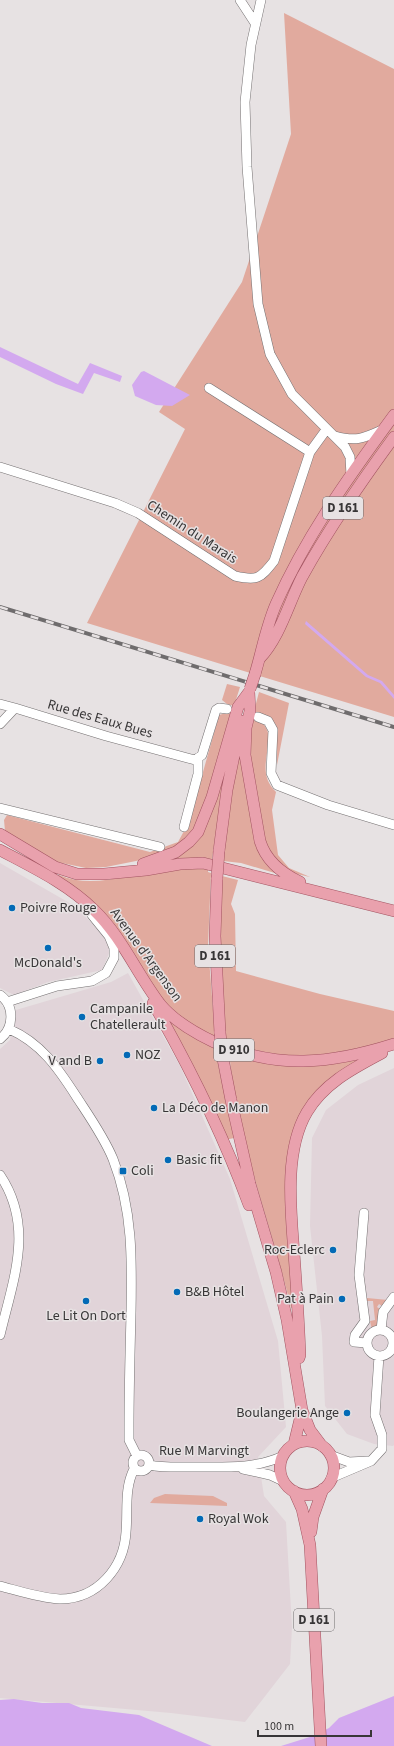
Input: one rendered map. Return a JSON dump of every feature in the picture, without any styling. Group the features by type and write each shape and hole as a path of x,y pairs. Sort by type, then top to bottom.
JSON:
{"main road":[{"name":"D 161","path":"322,1446 310,1430 302,1410 296,1366 287,1320 271,1255 250,1184 231,1100 220,1034 214,936 216,878 222,819 232,764 254,674 260,658 265,633 288,578 320,521 394,415"},
{"name":"D 161","path":"260,658 271,644 302,578 338,516 394,437"},
{"path":"124,871 168,856 183,847 198,832 212,797 238,707 250,691"},
{"path":"250,691 250,711 246,728 245,755 257,829 263,849 271,862 284,874 332,895"},
{"path":"0,834 62,870 86,874 146,870 180,864 203,863 394,911"},
{"name":"Avenue d'Argenson","path":"0,850 59,883 80,897 92,908 119,941 160,1004 169,1013 197,1034 236,1051 268,1059 306,1062 355,1056 394,1044"},
{"path":"119,941 187,1065 237,1175 259,1235 271,1255"},
{"path":"296,1366 300,1355 291,1181 296,1138 307,1112 330,1085 353,1069 394,1047"},
{"name":"D 161","path":"294,1444 302,1410"},
{"path":"311,1441 322,1446 330,1455 334,1469 331,1478 323,1490 309,1495 294,1491 284,1481 280,1468 283,1456 294,1444 311,1441"},
{"name":"D 161","path":"321,1746 317,1696 310,1545 313,1517 323,1490"},
{"name":"D 161","path":"294,1491 302,1509 310,1545"}],"street":[{"path":"240,0 255,22"},
{"path":"261,0 255,22 245,102 246,167 258,304 270,354 292,394 326,430 335,436 348,454 351,475"},
{"path":"209,388 310,452"},
{"path":"335,436 356,440 384,429"},
{"name":"Chemin du Marais","path":"0,467 115,503 138,513 235,576 250,579 262,576 274,561 293,498 310,452 326,430"},
{"name":"Rue des Eaux Bues","path":"0,704 190,760 198,760"},
{"path":"0,724 15,708"},
{"path":"184,827 198,774 198,760 202,755 216,710 219,708 227,709"},
{"path":"258,717 268,721 273,730 271,773 278,785 328,805 394,825"},
{"path":"0,808 160,847"},
{"path":"7,1002 57,986 97,979 106,973 112,964 114,948 109,936 91,914 59,883"},
{"path":"0,996 7,1002 11,1011 9,1029 0,1039"},
{"path":"9,1029 28,1039 42,1050 64,1076 104,1142 112,1158 123,1189 129,1217 131,1248 128,1426 129,1440 137,1456"},
{"path":"0,1175 15,1204 19,1224 20,1244 17,1264 0,1335"},
{"path":"364,1213 359,1275 365,1321 355,1335 354,1342 367,1343"},
{"path":"381,1330 383,1312 394,1296"},
{"path":"381,1330 390,1335 394,1344 388,1353 379,1356 370,1352 367,1343 370,1335 381,1330"},
{"path":"331,1478 371,1461 379,1454 383,1440 375,1415 379,1356"},
{"path":"330,1455 349,1462 371,1461"},
{"path":"134,1469 143,1472 149,1465 145,1456 137,1456"},
{"path":"0,1586 50,1598 72,1598 94,1589 104,1581 121,1559 125,1547 127,1487 134,1469 133,1462 137,1456"},
{"name":"Rue M Marvingt","path":"149,1465 165,1467 235,1468 259,1464 283,1456"},
{"path":"235,1468 270,1475 284,1481"}],"shaded area":[{"path":"284,13 394,69 394,717 87,623 185,429 159,412 242,282 291,134"},
{"path":"0,347 78,384 90,363 122,376 120,382 94,373 83,394 56,384 0,357"},
{"path":"144,371 190,395 172,406 156,405 135,396 132,385 141,372"},
{"path":"306,621 368,675 382,681 394,695 394,699 380,683 366,677 305,624"},
{"path":"227,684 240,687 234,706 227,704 222,700"},
{"path":"259,692 289,703 277,765 276,725 269,717 254,711"},
{"path":"226,713 232,714 209,794 193,831 180,844 151,858 106,867 86,868 57,862 5,831 4,820 7,815 150,852 178,842 189,822 219,715"},
{"path":"251,719 263,724 268,733 269,740 266,775 269,784 276,792 272,810 278,855 289,868 310,877 288,872 266,848 248,761"},
{"path":"243,734 253,818 278,874 241,863 223,861 232,788"},
{"path":"230,740 212,859 195,858 160,865 187,850"},
{"path":"0,863 73,905 105,936 110,951 102,970 48,982 14,995 0,988"},
{"path":"208,868 208,872 211,873 208,946 215,1035 213,1037 205,1034 168,1007 104,913 85,895 58,877 59,875 85,881 99,881 165,869"},
{"path":"222,876 238,880 231,904 235,914 236,971 320,994 394,1011 394,1040 382,1044 300,1059 229,1045 226,1039 219,959"},
{"path":"128,973 180,1066 230,1179 278,1341 286,1427 258,1457 264,1496 286,1522 292,1627 290,1664 245,1722 171,1713 0,1698 0,1049 10,1040 16,1010 111,982"},
{"path":"170,1017 214,1045 234,1138 225,1140 167,1022"},
{"path":"229,1051 250,1058 357,1058 359,1063 297,1126 294,1307 291,1308 246,1148 233,1084"},
{"path":"394,1068 393,1446 374,1444 347,1434 325,1406 322,1336 310,1226 312,1138 326,1110 358,1085"},
{"path":"367,1298 388,1300 382,1306 379,1304 377,1307 380,1309 377,1326 372,1330 370,1321 375,1320 373,1301 367,1301"},
{"path":"165,1494 213,1496 227,1503 227,1506 150,1503 154,1498"},
{"path":"394,1696 394,1746 281,1746 313,1736 329,1728 339,1718"},
{"path":"14,1699 42,1703 69,1703 81,1708 139,1715 212,1746 0,1746 0,1700"}],"railway":[{"path":"0,607 394,727"}],"place":[{"name":"Poivre Rouge","path":"12,908"},
{"name":"McDonald's","path":"48,948"},
{"name":"Campanile Chatellerault","path":"82,1017"},
{"name":"NOZ","path":"127,1055"},
{"name":"V and B","path":"100,1061"},
{"name":"La Déco de Manon","path":"154,1108"},
{"name":"Basic fit","path":"168,1160"},
{"name":"Coli","path":"123,1171"},
{"name":"Roc-Eclerc","path":"333,1250"},
{"name":"B&B Hôtel","path":"177,1292"},
{"name":"Pat à Pain","path":"342,1299"},
{"name":"Le Lit On Dort","path":"86,1301"},
{"name":"Boulangerie Ange","path":"347,1413"},
{"name":"Royal Wok","path":"200,1519"}]}
